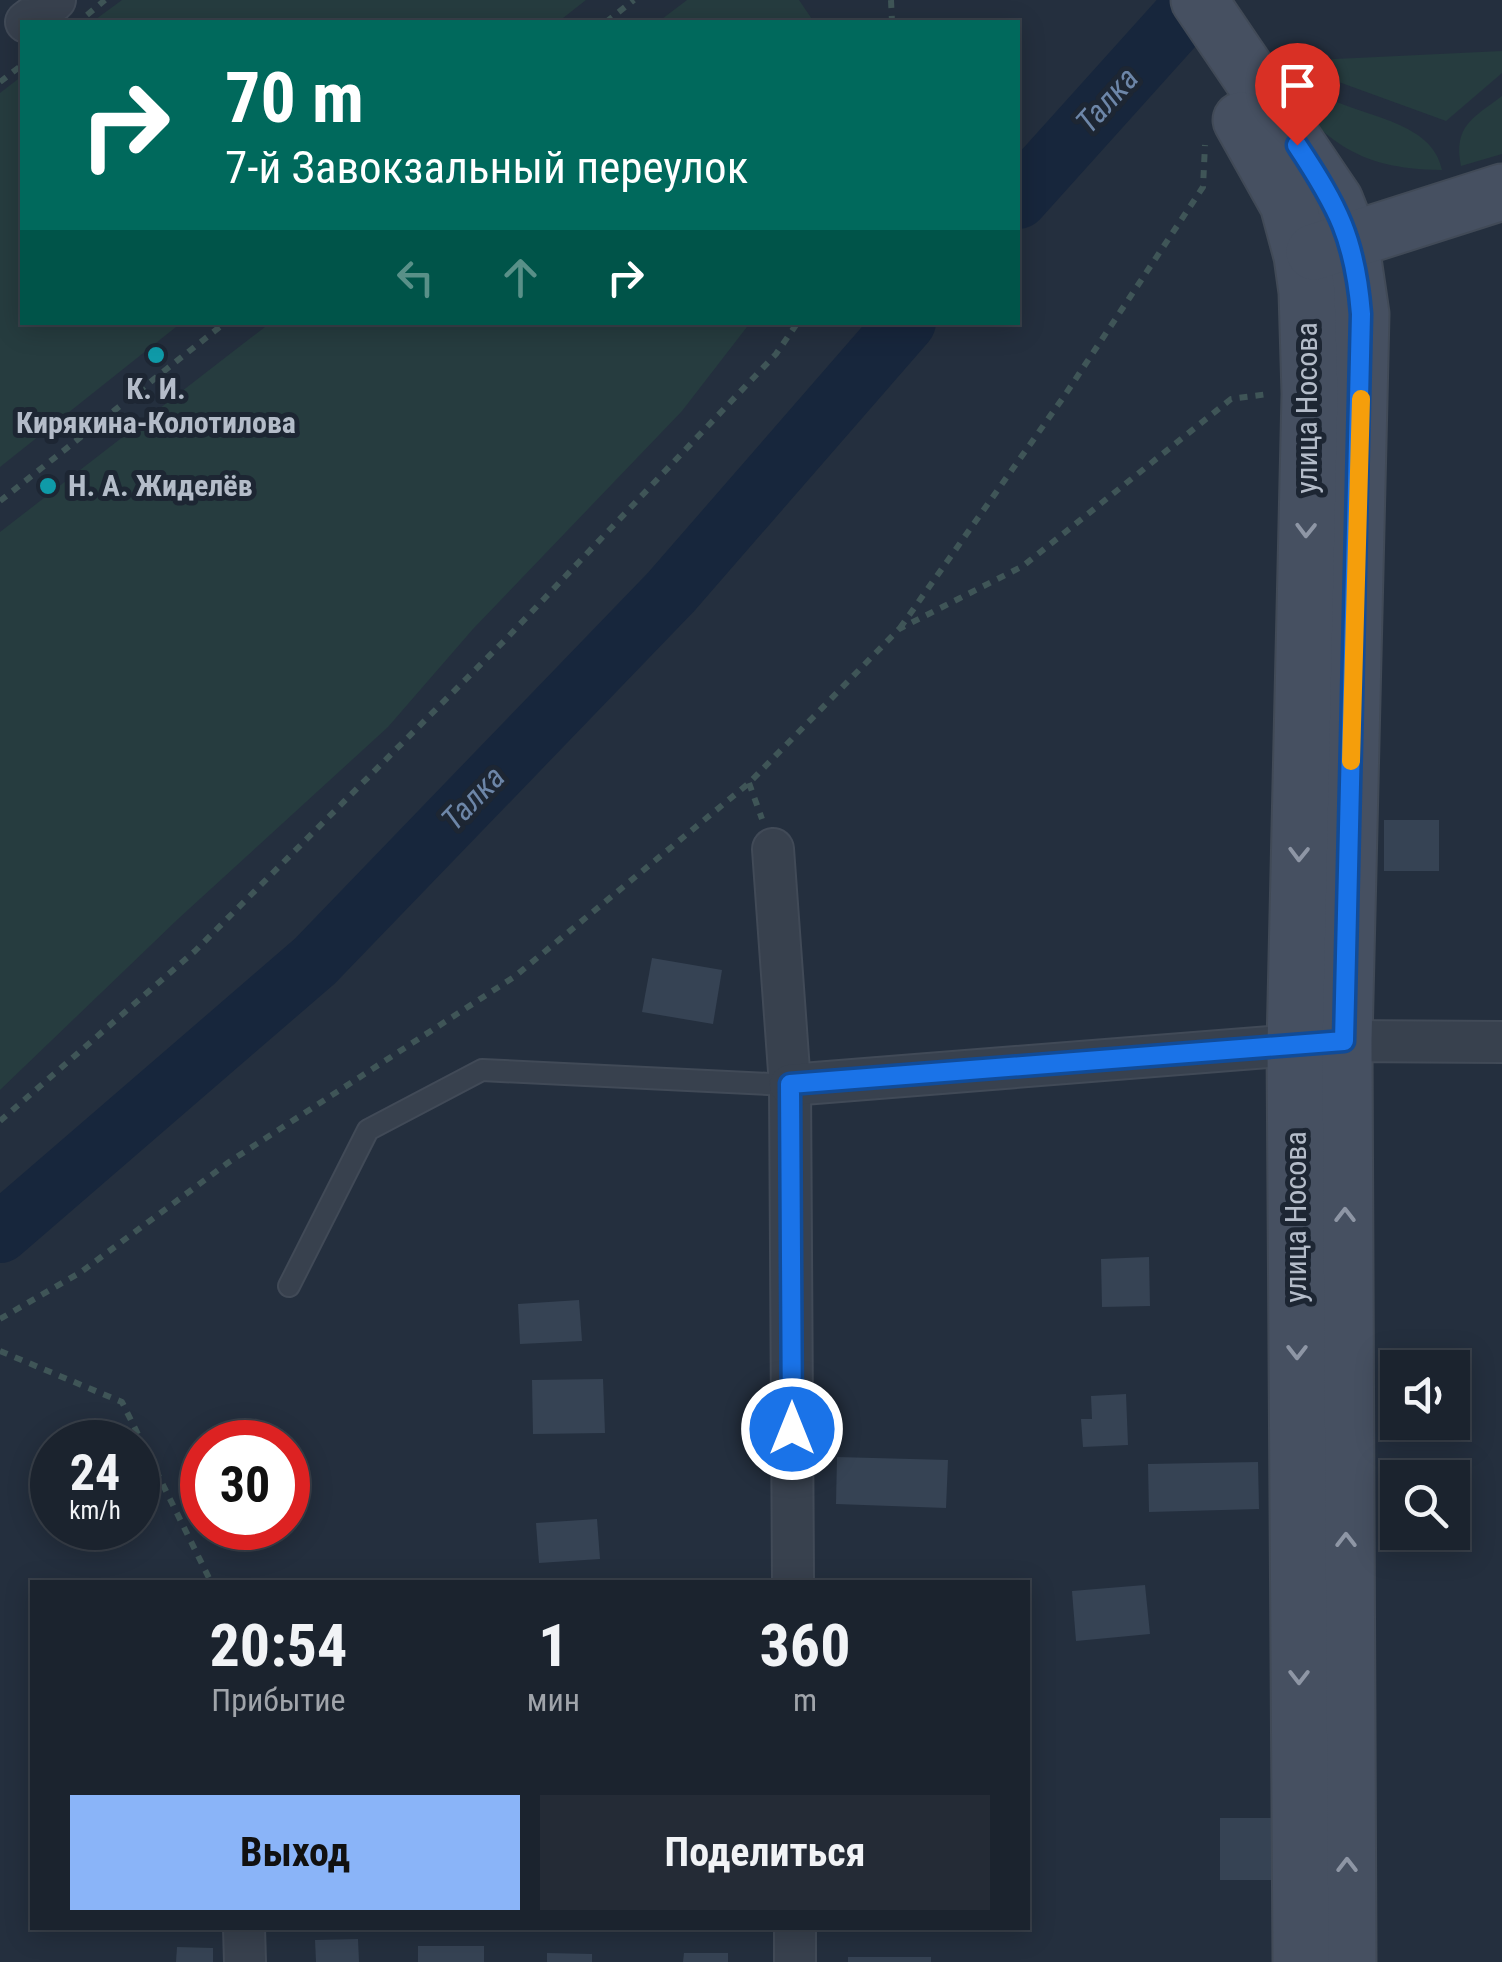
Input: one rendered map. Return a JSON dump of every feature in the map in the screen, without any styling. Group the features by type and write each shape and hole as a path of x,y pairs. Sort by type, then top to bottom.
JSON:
{"main road":[{"path":"1164,0 1222,90 1334,201 1329,266"},
{"path":"1199,0 1222,90"},
{"path":"1329,266 1502,192"},
{"path":"1329,266 1502,227"},
{"name":"улица Носова","path":"1302,1962 1319,1043 1361,394 1329,266"},
{"name":"улица Носова","path":"1319,1043 1348,1962"}],"street":[{"path":"2,0 20,21"},
{"path":"28,20 55,0"},
{"path":"0,42 20,26"},
{"path":"773,848 790,1084 793,1580"},
{"path":"790,1084 1319,1043 1502,1042"},
{"path":"244,1930 246,1962"},
{"path":"795,1930 795,1962"}],"lane":[{"path":"289,1286 368,1130 482,1070 790,1084"}],"path":[{"path":"609,20 634,0"},
{"path":"0,82 20,67"},
{"path":"0,1319 81,1272 228,1162 514,976 748,783 899,629 1065,394 1203,187 1222,90"},
{"path":"0,501 222,325"},
{"path":"0,1121 195,951 506,639 776,354 796,325"},
{"path":"899,629 1023,566 1231,400 1279,393"},
{"path":"0,1351 122,1402 210,1580"}],"green space":[{"path":"122,0 586,0 561,20 95,20"},
{"path":"687,0 799,0 813,20 661,20"},
{"path":"1502,51 1502,73 1446,121 1303,69 1314,60"},
{"path":"1283,67 1328,98 1412,131 1436,154 1442,170 1385,164 1343,146 1308,117 1270,75"},
{"path":"20,78 20,325 178,325 0,467 0,93"},
{"path":"1502,96 1502,154 1461,166 1463,132 1474,117"},
{"path":"267,325 748,325 682,411 473,629 388,727 178,919 0,1090 0,532"}],"building":[{"path":"1384,820 1439,820 1439,871 1384,871"},
{"path":"652,958 722,970 713,1024 642,1012"},
{"path":"1149,1257 1150,1306 1102,1307 1101,1259"},
{"path":"579,1300 582,1341 520,1344 518,1304"},
{"path":"603,1379 605,1433 533,1434 532,1380"},
{"path":"1126,1394 1128,1445 1083,1447 1081,1419 1092,1419 1091,1396"},
{"path":"837,1457 948,1460 946,1508 836,1504"},
{"path":"1258,1462 1259,1509 1149,1512 1148,1464"},
{"path":"597,1519 600,1559 539,1563 536,1523"},
{"path":"1145,1585 1150,1634 1076,1641 1072,1591"},
{"path":"1220,1818 1273,1818 1273,1880 1220,1880"},
{"path":"358,1939 359,1962 316,1962 315,1940"},
{"path":"418,1946 484,1946 484,1962 418,1962"},
{"path":"177,1947 213,1948 213,1962 176,1962"},
{"path":"547,1953 592,1954 592,1962 547,1962"},
{"path":"684,1953 728,1953 728,1962 683,1962"},
{"path":"848,1957 931,1957 931,1962 848,1962"}],"waterway":[{"name":"Талка","path":"1020,197 1197,0"},
{"name":"Талка","path":"0,1233 315,961 671,592 903,325"}],"slow traffic":[{"path":"1351,761 1361,399"}],"place":[{"name":"К. И. Кирякина-Колотилова","path":"156,355"},
{"name":"Н. А. Жиделёв","path":"48,486"}],"route":[{"path":"792,1429 790,1084 1344,1041 1361,314 1350,239 1334,201 1297,145"}]}
